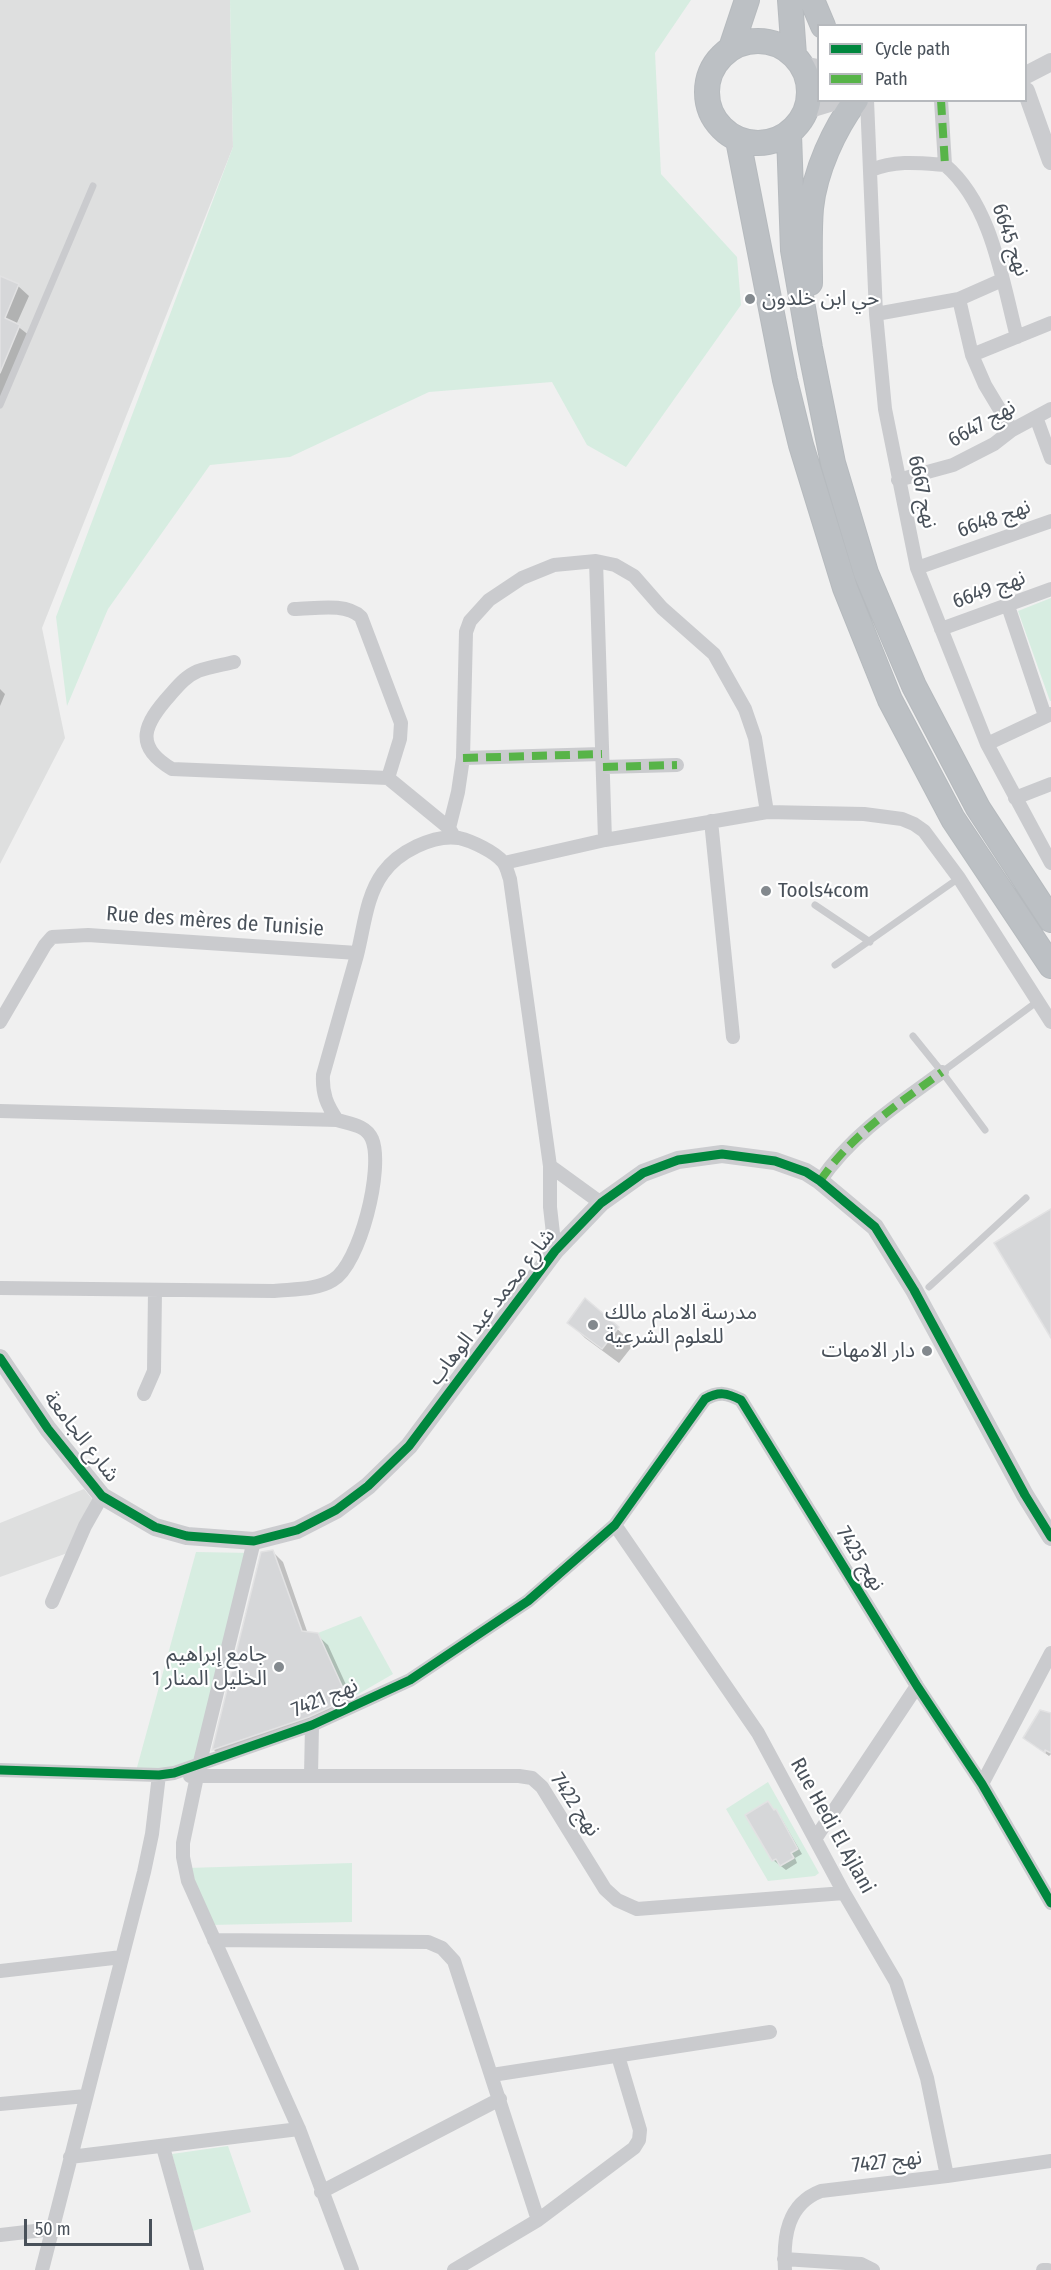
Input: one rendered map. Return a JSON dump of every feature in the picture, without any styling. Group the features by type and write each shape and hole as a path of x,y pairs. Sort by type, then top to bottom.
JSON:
{"highway":[{"path":"731,48 747,0"},
{"path":"790,0 805,63 809,87 807,110 796,127 776,141 765,143 738,140 726,132 710,110 707,96 712,68 731,48 747,42 764,41 780,45 805,63"},
{"path":"812,0 822,24"},
{"path":"806,327 810,297 811,208 817,177 836,133 855,102"},
{"path":"789,134 794,250 806,327 833,463 866,573 914,686 978,808 1051,920"},
{"path":"738,140 788,391 801,445 845,588 890,700 953,819 1051,966"}],"street":[{"path":"1027,74 1051,62"},
{"path":"1027,94 1051,161"},
{"path":"807,110 833,102"},
{"name":"نهج 6667","path":"867,102 876,314 885,409 917,568 987,744 1014,798 1049,855"},
{"path":"871,170 900,162 945,165 941,102"},
{"name":"نهج 6645","path":"945,165 958,176 985,221 1017,337"},
{"path":"876,314 959,299 1002,280"},
{"path":"959,299 972,355 985,385 1012,430"},
{"path":"972,355 1051,323"},
{"name":"نهج 6647","path":"898,480 952,465 994,444 1012,430 1051,409"},
{"path":"1036,417 1051,458"},
{"name":"نهج 6648","path":"917,568 1051,521"},
{"path":"596,561 605,840"},
{"path":"452,833 463,758 466,632 470,621 489,600 522,578 554,565 596,561 615,565 634,576 662,608 714,654 745,709 752,728 767,812"},
{"name":"نهج 6649","path":"941,630 1051,589"},
{"path":"987,744 1048,715 1008,606"},
{"path":"294,609 346,609 361,616 400,723 400,739 388,778"},
{"path":"234,662 200,670 189,676 154,712 147,729 146,740 150,752 160,762 172,769 388,778 452,833 489,852 504,863 515,904 550,1166 550,1207 555,1251"},
{"path":"463,758 602,760 677,765"},
{"path":"1014,798 1051,784"},
{"path":"504,863 605,840 767,812 864,814 908,821 924,831 959,878 1051,1022"},
{"path":"711,820 733,1037"},
{"path":"337,1120 326,1103 322,1089 323,1074 372,893 383,873 398,858 417,847 452,833"},
{"name":"Rue des mères de Tunisie","path":"0,1022 52,937 70,935 357,953"},
{"path":"820,1181 832,1164 871,1125 942,1072"},
{"path":"0,1111 337,1120 361,1126 367,1132 372,1140 376,1161 371,1205 348,1266 333,1280 312,1287 274,1291 0,1288"},
{"name":"شارع محمد عبد الوهاب","path":"254,1541 297,1530 336,1510 368,1486 409,1446 555,1251 601,1203 643,1173 678,1160 722,1154 775,1161 806,1172 875,1227 914,1290 1024,1495 1051,1537"},
{"path":"550,1166 601,1203"},
{"path":"144,1394 154,1371 155,1290"},
{"name":"شارع الجامعة","path":"0,1358 48,1429 102,1496 155,1527 195,1537 254,1541"},
{"name":"نهج 7425","path":"615,1525 705,1399 717,1393 729,1394 741,1400 916,1686 982,1784 1051,1903"},
{"path":"52,1602 85,1526 102,1496"},
{"name":"نهج 7421","path":"0,1770 159,1775 174,1773 200,1762 312,1725 410,1680 528,1601 615,1525"},
{"name":"Rue Hedi El Ajlani","path":"615,1525 758,1733 844,1893 896,1982 927,2078 946,2176"},
{"path":"254,1541 200,1762 183,1843 183,1857 188,1881 299,2129 352,2270"},
{"path":"982,1784 1051,1653"},
{"path":"815,1839 916,1686"},
{"path":"311,1776 312,1725"},
{"name":"نهج 7422","path":"174,1773 197,1777 519,1776 532,1778 542,1787 604,1889 617,1900 637,1909 844,1893"},
{"path":"42,2270 152,1834 159,1775"},
{"path":"214,1940 428,1942 442,1948 454,1961 538,2220"},
{"path":"0,1971 122,1957"},
{"path":"492,2075 770,2032"},
{"path":"454,2270 538,2220 634,2148 639,2140 640,2130 618,2056"},
{"path":"0,2104 86,2096"},
{"path":"321,2192 500,2099"},
{"path":"70,2157 299,2129"},
{"path":"163,2147 197,2270"},
{"name":"نهج 7427","path":"785,2264 789,2222 798,2204 808,2196 821,2191 1051,2161"},
{"path":"0,2235 52,2229"},
{"path":"785,2264 861,2264 873,2270"},
{"path":"1043,2270 1048,2270"}],"lane":[{"path":"0,405 93,186"},
{"path":"835,965 959,878"},
{"path":"814,905 870,942"},
{"path":"942,1072 1038,1001"},
{"path":"913,1036 986,1130"},
{"path":"929,1287 1026,1198"}],"shaded area":[{"path":"0,0 230,0 233,147 42,628 65,738 0,864"},
{"path":"84,1489 96,1504 76,1550 0,1577 0,1523"}],"green space":[{"path":"230,0 691,0 655,53 661,174 737,257 741,305 626,467 587,445 552,382 429,392 290,457 210,465 108,609 67,706 56,617 233,147"},
{"path":"1051,598 1051,701 1050,701 1018,611"},
{"path":"196,1552 253,1553 204,1756 167,1769 136,1771"},
{"path":"361,1616 393,1674 348,1700 318,1633"},
{"path":"768,1782 819,1873 815,1876 768,1881 726,1809"},
{"path":"352,1863 352,1922 210,1925 187,1868"},
{"path":"228,2146 251,2212 193,2231 172,2154"}],"building":[{"path":"0,276 19,284 5,318 20,325 0,373"},
{"path":"1051,1209 1051,1338 994,1243"},
{"name":"مدرسة الامام مالك للعلوم الشرعية","path":"585,1298 619,1327 602,1349 567,1323"},
{"name":"جامع إبراهيم الخليل المنار 1","path":"273,1550 302,1631 318,1633 348,1699 309,1717 212,1750 261,1552"},
{"path":"1040,1710 1051,1713 1051,1753 1045,1750 1045,1753 1023,1738"},
{"path":"768,1801 774,1810 776,1809 798,1849 791,1853 794,1858 780,1866 776,1859 772,1861 745,1815"}],"marked path":[{"path":"941,102 945,165"},
{"path":"463,758 602,754"},
{"path":"603,767 677,765"},
{"path":"820,1181 832,1164 861,1135 892,1108 942,1072"}],"cycle path":[{"path":"0,1358 48,1429 102,1496 155,1527 187,1536 254,1541 297,1530 336,1510 368,1486 409,1446 555,1251 601,1203 643,1173 678,1160 722,1154 775,1161 806,1172 820,1181 875,1227 914,1290 1025,1495 1051,1537"},
{"path":"0,1770 159,1775 174,1773 312,1725 410,1680 528,1601 615,1525 705,1399 723,1394 741,1400 917,1686 982,1784 1051,1903"}],"place":[{"name":"حي ابن خلدون","path":"750,299"},
{"name":"Tools4com","path":"766,891"},
{"name":"مدرسة الامام مالك للعلوم الشرعية","path":"593,1325"},
{"name":"دار الامهات","path":"927,1351"},
{"name":"جامع إبراهيم الخليل المنار 1","path":"279,1667"}]}
